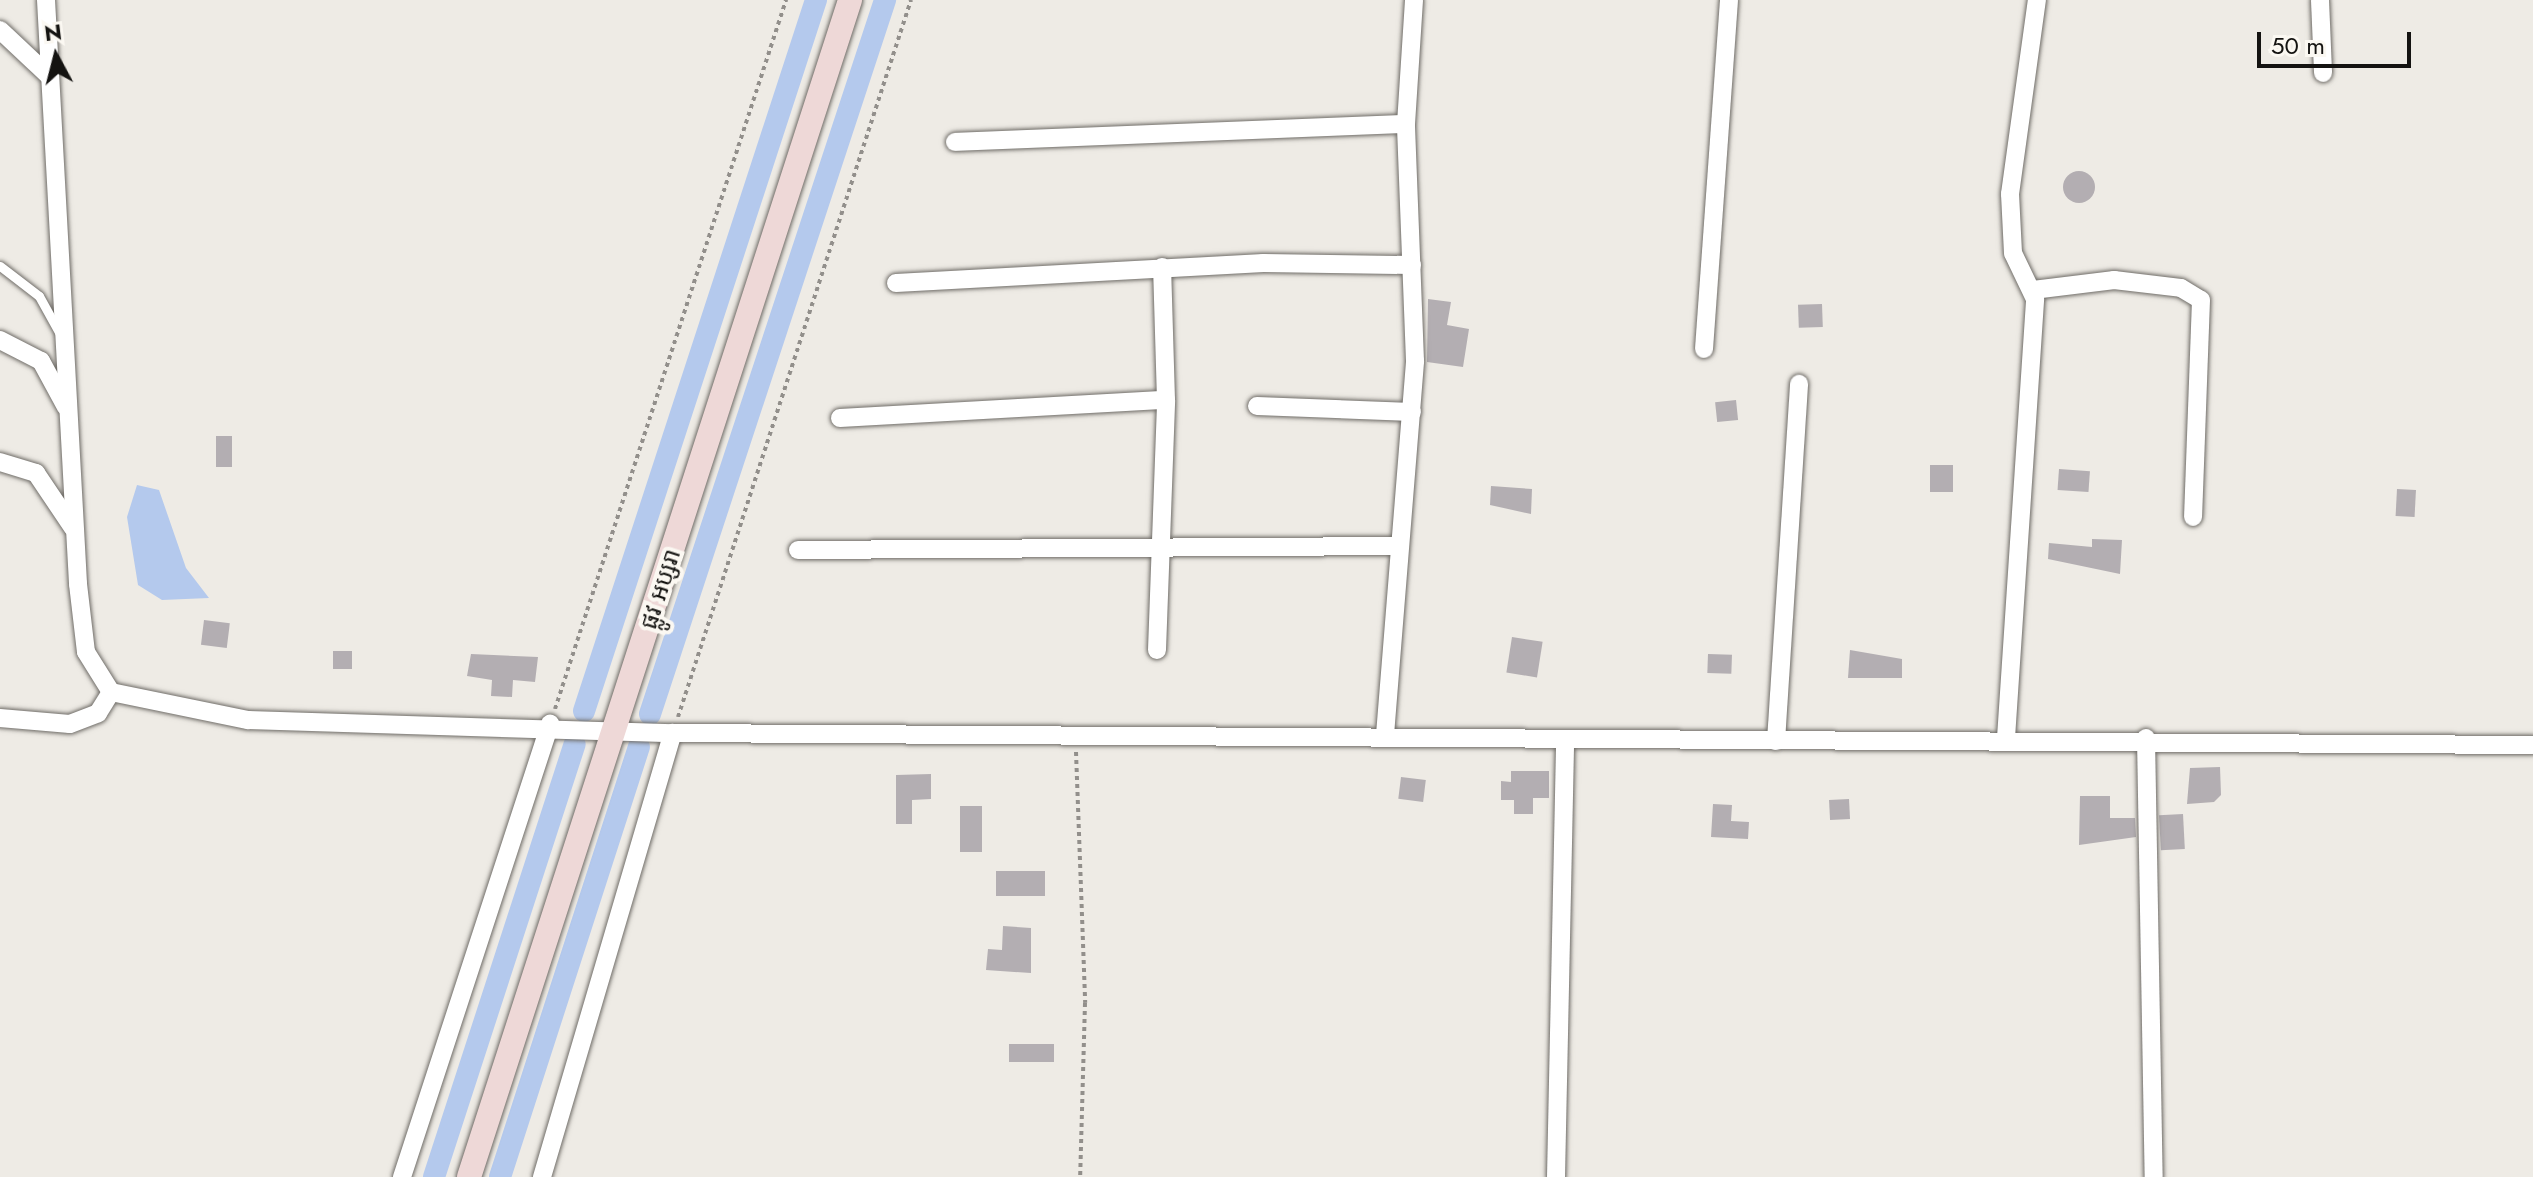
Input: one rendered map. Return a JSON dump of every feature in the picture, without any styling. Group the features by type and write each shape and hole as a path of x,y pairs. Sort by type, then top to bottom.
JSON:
{"street":[{"path":"46,0 75,531 86,652 111,692 248,720 550,724 673,733 1075,738 1385,735 1565,741 2146,738 2533,745"},
{"name":"ផ្លូវ អប្សរា","path":"469,1177 850,0"},
{"path":"1385,735 1397,546 1412,412 1412,265 1406,124 1414,0"},
{"path":"1704,349 1729,0"},
{"path":"2006,738 2033,290 2009,234 2037,0"},
{"path":"2320,0 2323,73"},
{"path":"0,30 49,76"},
{"path":"955,142 1406,124"},
{"path":"896,283 1162,267 1412,265"},
{"path":"1157,650 1166,400 1162,267"},
{"path":"2033,290 2114,280 2181,288 2201,300 2193,517"},
{"path":"0,340 41,361 70,417"},
{"path":"1776,741 1799,384"},
{"path":"840,418 1166,400"},
{"path":"1257,406 1412,412"},
{"path":"0,462 36,473 75,531"},
{"path":"798,550 1162,550 1397,546"},
{"path":"0,718 70,724 98,713 111,692"},
{"path":"402,1177 550,724"},
{"path":"542,1177 673,733"},
{"path":"2146,738 2154,1177"},
{"path":"1556,1177 1565,741"}],"lane":[{"path":"0,266 39,296 67,348"}],"path":[{"path":"550,724 786,0"},
{"path":"673,733 911,0"},
{"path":"1075,738 1085,1003 1080,1177"}],"water":[{"path":"137,485 159,490 186,568 209,598 162,600 138,585 127,517"}],"building":[{"path":"2079,171 2091,175 2095,187 2091,199 2079,203 2067,199 2063,187 2067,175"},
{"path":"1428,299 1451,302 1447,325 1469,329 1463,367 1427,362"},
{"path":"1822,304 1823,327 1799,328 1798,305"},
{"path":"1736,400 1738,420 1717,422 1715,402"},
{"path":"216,436 232,436 232,467 216,467"},
{"path":"1930,465 1953,465 1953,492 1930,492"},
{"path":"2059,469 2090,471 2088,492 2058,490"},
{"path":"1491,486 1532,489 1531,514 1490,505"},
{"path":"2397,489 2416,490 2415,517 2396,516"},
{"path":"2092,539 2122,540 2120,574 2048,559 2049,543 2092,547"},
{"path":"204,620 230,623 227,648 201,645"},
{"path":"1512,637 1543,642 1537,677 1506,673"},
{"path":"1850,650 1902,659 1902,678 1848,678"},
{"path":"333,651 352,651 352,669 333,669"},
{"path":"471,654 538,657 535,682 513,680 512,697 491,696 492,680 467,676"},
{"path":"1708,654 1732,655 1731,674 1707,673"},
{"path":"2220,767 2221,795 2214,802 2187,804 2190,768"},
{"path":"1511,771 1549,771 1549,798 1533,798 1533,814 1514,814 1514,800 1501,800 1501,781 1511,782"},
{"path":"931,774 931,799 912,800 912,824 896,824 896,775"},
{"path":"1401,777 1426,780 1423,802 1398,799"},
{"path":"2080,796 2110,796 2110,818 2135,818 2136,837 2079,845"},
{"path":"1849,799 1850,819 1830,820 1829,800"},
{"path":"1713,804 1732,805 1731,821 1749,822 1748,839 1711,837"},
{"path":"960,806 982,806 982,852 960,852"},
{"path":"2183,814 2185,849 2161,850 2159,815"},
{"path":"996,871 1045,871 1045,896 996,896"},
{"path":"1003,926 1031,928 1031,973 986,970 988,949 1002,950"},
{"path":"1009,1044 1054,1044 1054,1062 1009,1062"}],"waterway":[{"path":"584,711 816,0"},
{"path":"650,714 885,0"},
{"path":"434,1177 575,744"},
{"path":"500,1177 639,747"}]}
